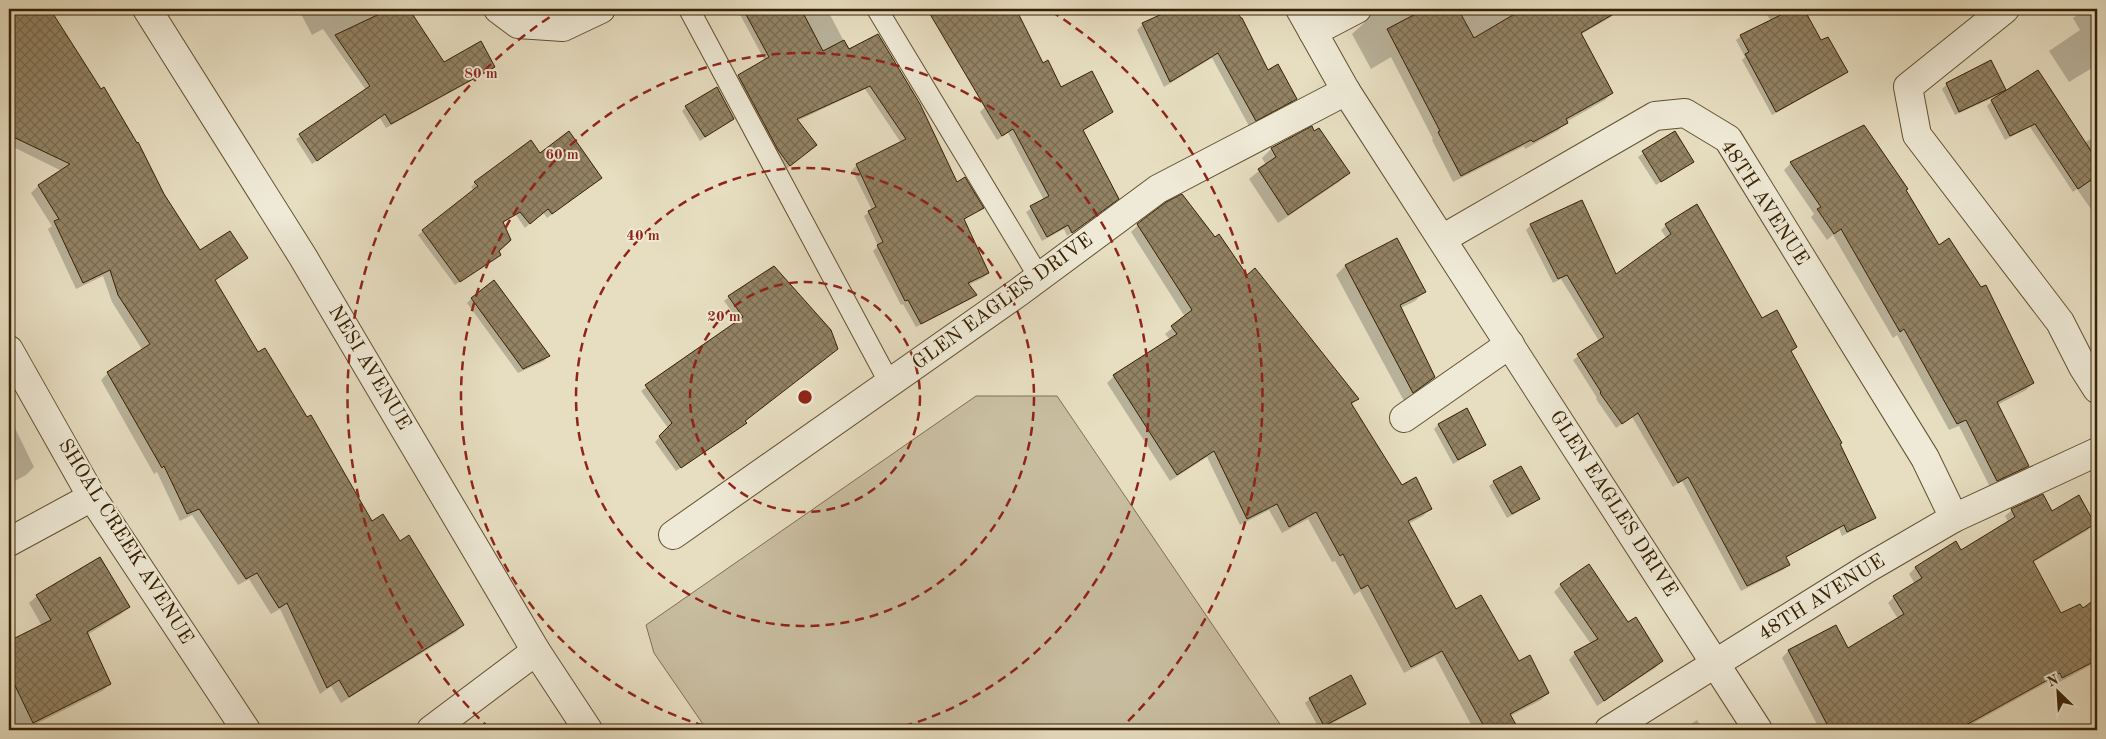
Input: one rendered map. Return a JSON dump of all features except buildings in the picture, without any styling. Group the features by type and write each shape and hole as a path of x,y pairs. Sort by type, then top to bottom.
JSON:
{"street":[{"name":"NESI AVENUE","path":"147,9 303,257 536,650 588,730"},
{"path":"498,9 518,24 563,27 601,9"},
{"name":"GLEN EAGLES DRIVE","path":"1300,9 1346,91 1758,730"},
{"path":"1313,32 1357,9"},
{"path":"2005,9 1908,86 1917,135 2060,322 2083,367 2097,389"},
{"name":"GLEN EAGLES DRIVE","path":"673,534 1039,277 1158,189 1346,91"},
{"name":"48TH AVENUE","path":"1442,239 1655,116 1685,113 1728,139 1925,458 1954,518"},
{"path":"1404,418 1510,344"},
{"name":"SHOAL CREEK AVENUE","path":"9,350 92,497 246,730"},
{"name":"48TH AVENUE","path":"1716,664 1868,568 1954,518 2097,452"},
{"path":"9,542 92,497"},
{"path":"431,730 536,650"},
{"path":"1609,730 1716,664"}],"lane":[{"path":"689,9 889,382"},
{"path":"878,9 1039,277"}],"shaded area":[{"path":"976,396 1057,396 1284,730 707,730 654,653 646,625"}]}
